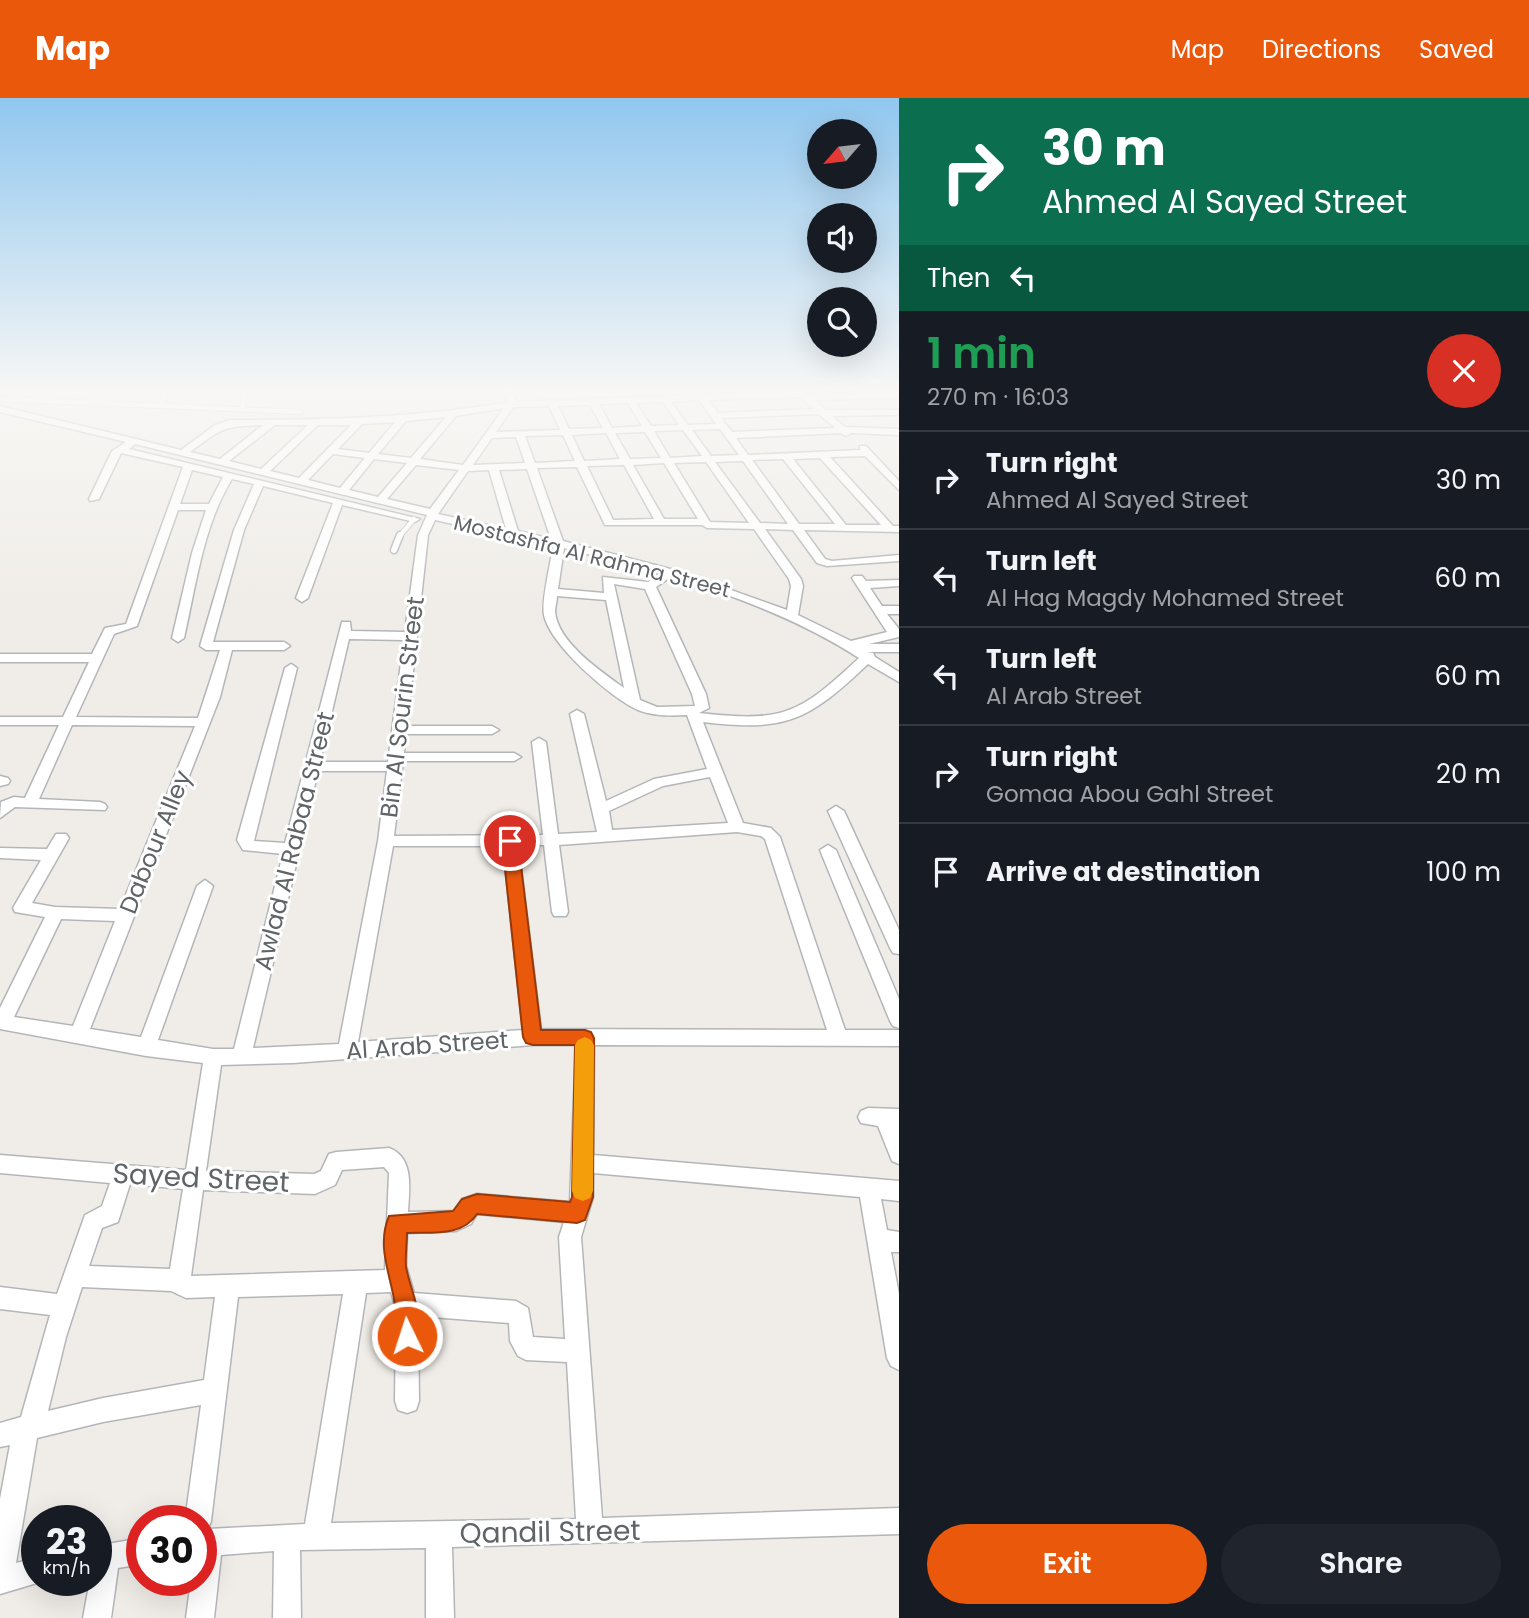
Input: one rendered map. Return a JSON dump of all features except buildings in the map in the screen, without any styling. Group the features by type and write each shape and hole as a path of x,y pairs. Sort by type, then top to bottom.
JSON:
{"street":[{"path":"94,499 112,462"},
{"path":"168,462 231,477 262,480 340,496 426,517"},
{"path":"222,462 247,468 262,480"},
{"path":"279,462 262,480 239,530 206,646 284,646"},
{"path":"302,481 320,462"},
{"path":"302,598 340,496 368,462"},
{"path":"381,500 412,462"},
{"path":"420,462 466,468 605,462"},
{"name":"Bin Al Sourin Street","path":"347,1050 386,841 426,517 470,462"},
{"path":"531,462 559,545 549,613 564,645 641,708 754,722 790,716 846,678 869,656"},
{"path":"627,462 661,523"},
{"path":"668,462 705,523"},
{"path":"709,462 797,583 792,614"},
{"path":"751,462 821,561 831,564 899,558"},
{"path":"791,462 843,528"},
{"path":"830,462 894,529"},
{"path":"877,462 899,487"},
{"path":"580,463 609,522 615,525 705,523 894,529"},
{"path":"30,803 109,631 131,626 188,467"},
{"path":"493,467 513,534"},
{"path":"178,638 212,507 231,477 247,468"},
{"path":"885,470 899,470"},
{"path":"262,480 277,475 302,481 340,496 381,500 426,517"},
{"path":"173,507 212,507"},
{"name":"Mostashfa Al Rahma Street","path":"426,517 513,534 722,587 792,614 853,646 899,678"},
{"path":"634,702 607,578 650,586 670,572"},
{"path":"853,646 896,634 860,582 899,583"},
{"path":"650,586 699,694 702,708 693,714"},
{"path":"552,592 612,597"},
{"path":"878,610 899,610"},
{"name":"Awlad Al Rabaa Street","path":"241,1057 345,630 412,636"},
{"path":"853,646 899,648"},
{"name":"Dabour Alley","path":"78,1036 203,722 227,647"},
{"path":"0,658 97,659"},
{"path":"291,668 245,840 249,846 292,849"},
{"path":"577,714 605,834"},
{"path":"693,714 737,828"},
{"path":"0,721 203,722"},
{"path":"400,730 492,730"},
{"path":"538,742 560,912"},
{"path":"312,766 514,757"},
{"path":"601,809 659,782 715,772"},
{"path":"0,813 10,803 100,807"},
{"path":"836,811 899,948"},
{"path":"386,841 510,841 737,828 758,830 772,837 838,1036"},
{"path":"61,838 22,906 23,911 125,915"},
{"path":"510,841 533,1037"},
{"path":"828,850 899,1021"},
{"path":"0,853 51,855"},
{"path":"146,1048 205,886"},
{"path":"1,1022 54,913"},
{"name":"Al Arab Street","path":"1,1022 213,1057 533,1037 899,1038"},
{"path":"585,1038 582,1197 570,1237 590,1532"},
{"path":"177,1278 213,1057"},
{"path":"884,1117 899,1155"},
{"name":"Sayed Street","path":"0,1164 193,1180 315,1184 328,1178 336,1161 389,1157 400,1171 397,1223"},
{"path":"583,1163 899,1191"},
{"path":"21,1574 0,1578 20,1452 93,1222 100,1216 110,1215 123,1175"},
{"path":"869,1188 889,1241 899,1358"},
{"path":"407,1401 406,1304 397,1281 397,1223 456,1221 463,1217 469,1206 477,1204 577,1213"},
{"path":"76,1276 177,1278 186,1287 397,1281"},
{"path":"316,1536 356,1282"},
{"path":"205,1505 215,1390 228,1286"},
{"path":"0,1298 66,1306"},
{"path":"406,1304 516,1312 520,1316 522,1341 526,1348 578,1350"},
{"path":"0,1435 103,1410 215,1390"},
{"name":"Qandil Street","path":"217,1535 590,1532 899,1521"},
{"path":"439,1535 440,1618"},
{"path":"287,1536 287,1618"},
{"path":"97,1618 99,1596"},
{"path":"200,1618 201,1596"}],"lane":[{"path":"394,550 401,532 426,517"}],"slow traffic":[{"path":"583,1191 585,1045"}],"route":[{"path":"407,1336 406,1304 397,1281 395,1266 397,1223 456,1221 463,1217 466,1208 477,1204 577,1213 581,1205 585,1038 533,1037 510,841"}]}
